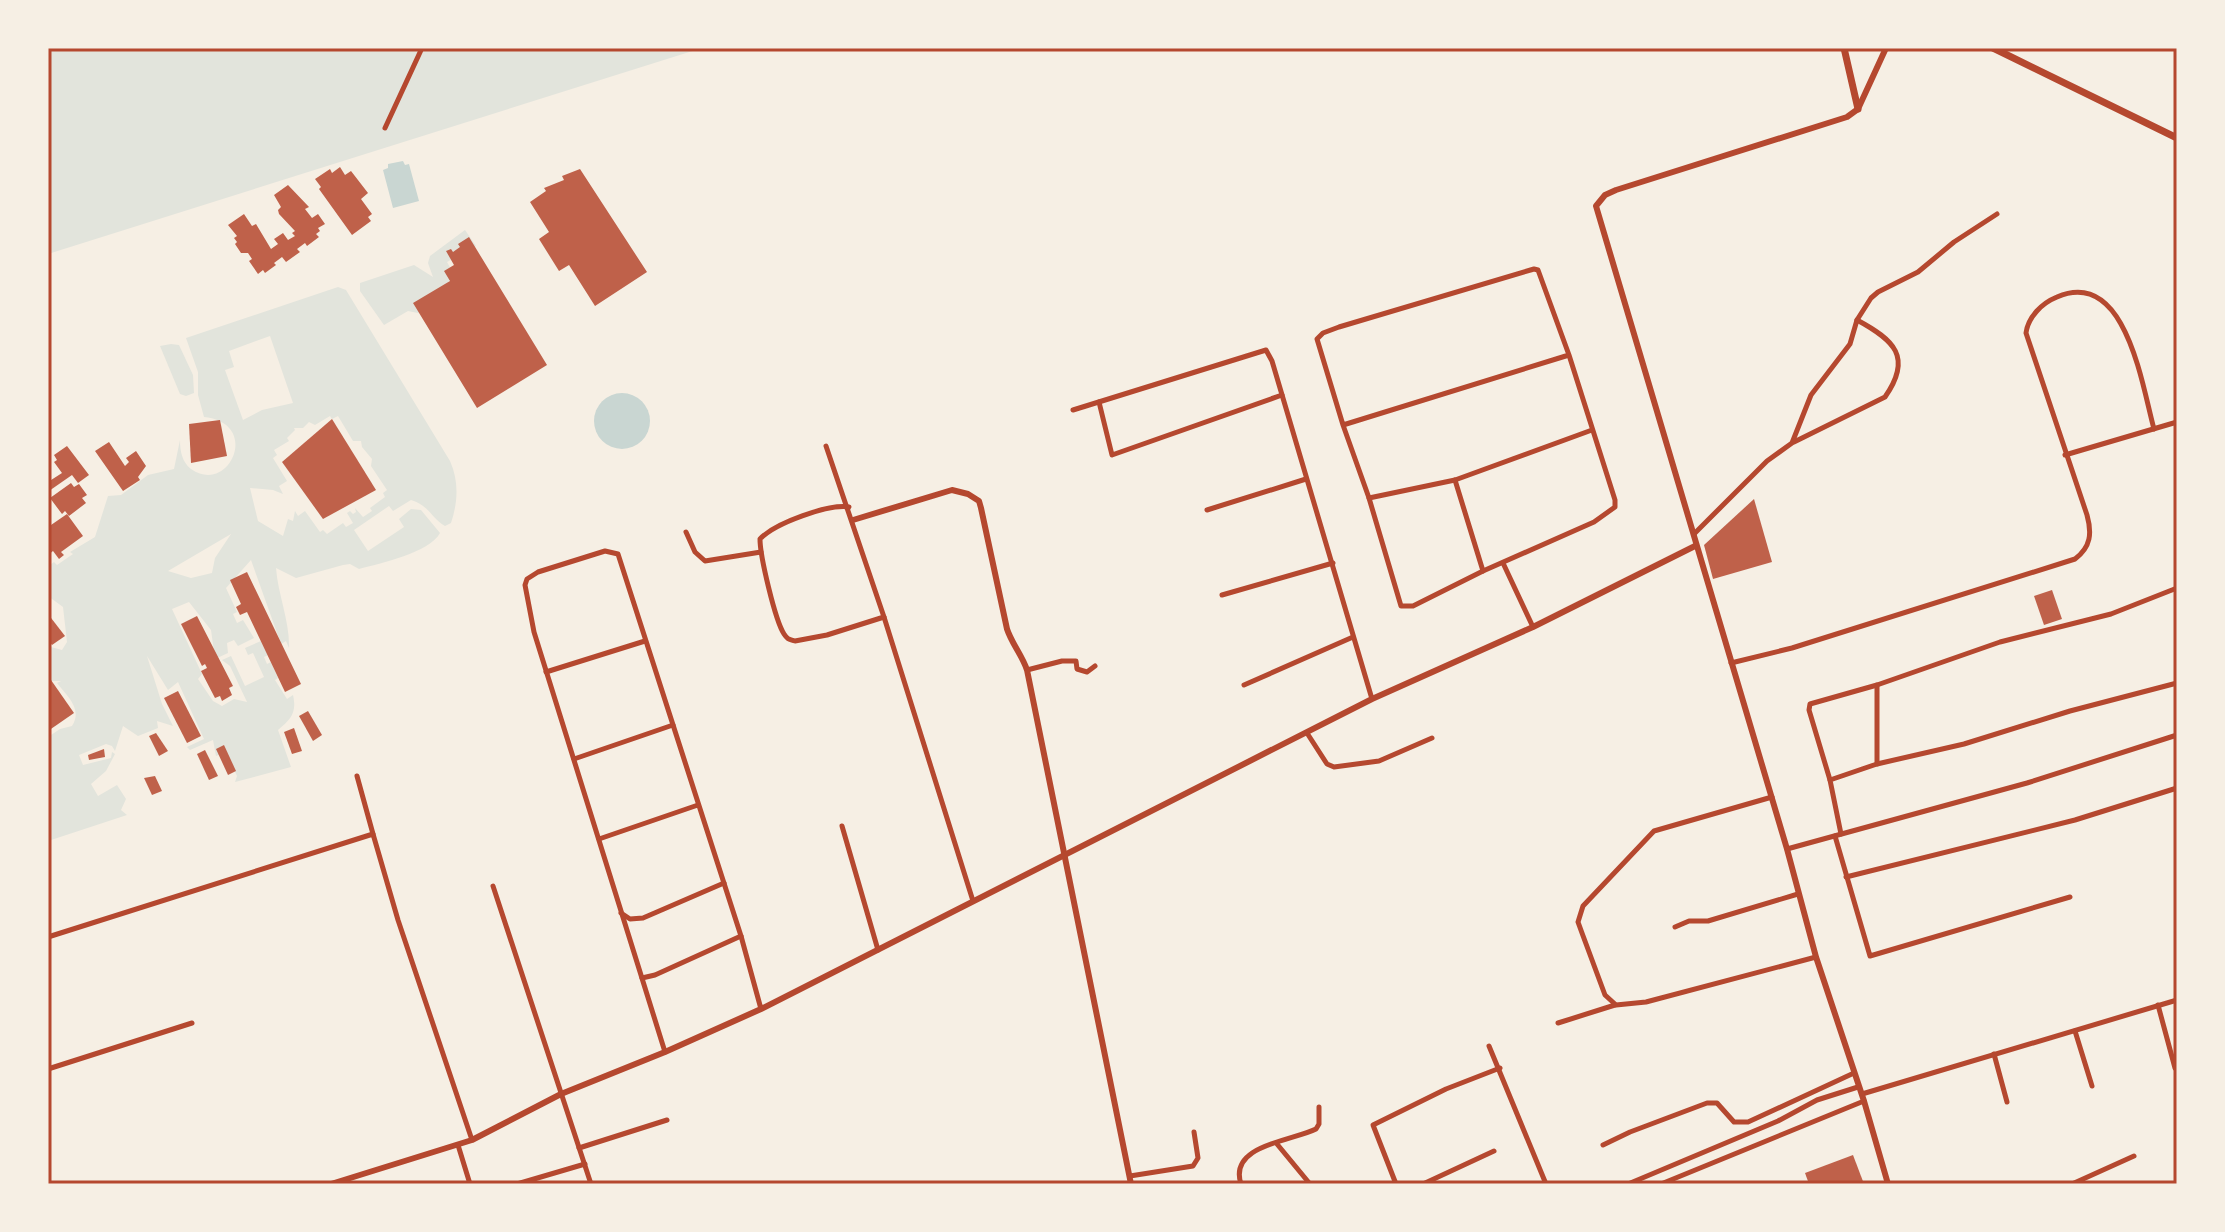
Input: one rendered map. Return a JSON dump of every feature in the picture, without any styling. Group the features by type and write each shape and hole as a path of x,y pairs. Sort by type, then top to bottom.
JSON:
{"main road":[{"path":"1844,48 1858,109"},
{"path":"1993,48 2177,138"}],"street":[{"path":"385,128 422,48"},
{"path":"1886,48 1858,109 1847,117 1616,190 1605,195 1596,206 1772,797 1816,957 1888,1184"},
{"path":"1792,443 1811,395 1850,344 1863,307 1878,292 1918,272 1954,242 1997,214"},
{"path":"1536,269 1569,355 1615,507 1594,522 1413,606 1401,606 1369,498 1343,425 1317,343 1319,335 1536,269"},
{"path":"1731,663 1792,648 2075,559 2084,552 2090,539 2090,527 2026,333 2029,319 2051,299 2075,292 2097,297 2117,316 2127,334 2154,429"},
{"path":"1693,535 1756,471 1792,443 1885,397 1893,385 1899,356 1889,340 1857,320"},
{"path":"1073,410 1266,350 1272,361 1372,699"},
{"path":"1343,425 1569,355"},
{"path":"1099,402 1112,455 1282,395"},
{"path":"2065,455 2177,422"},
{"path":"1369,498 1455,480 1592,430"},
{"path":"826,446 849,507 973,901"},
{"path":"1207,510 1306,479"},
{"path":"1455,480 1483,571"},
{"path":"853,520 952,490 979,501 1007,629 1027,670 1131,1180 1193,1166 1198,1158 1194,1132"},
{"path":"849,507 823,509 767,532 760,539 779,619 790,640 802,641 884,617"},
{"path":"686,532 695,552 705,561 761,552"},
{"path":"331,1184 472,1140 561,1094 761,1009 1372,699 1533,627 1695,546"},
{"path":"665,1052 546,672 525,593 527,579 538,572 605,551 618,554 741,936 761,1009"},
{"path":"1222,595 1333,563"},
{"path":"1503,563 1533,627"},
{"path":"2070,897 1870,956 1846,877 1830,780 1812,722 1810,704 1877,685 2000,642 2111,614 2177,588"},
{"path":"1244,685 1353,637"},
{"path":"546,672 645,641"},
{"path":"1027,670 1062,661 1076,661 1077,669 1087,672 1095,666"},
{"path":"1830,780 1877,764 1975,741 2070,711 2177,683"},
{"path":"1877,685 1877,764"},
{"path":"574,759 673,725"},
{"path":"1307,733 1327,764 1334,767 1379,761 1432,738"},
{"path":"1787,849 2027,783 2177,735"},
{"path":"357,776 398,920 472,1140"},
{"path":"1846,877 2075,820 2177,788"},
{"path":"1616,1005 1605,995 1578,922 1583,906 1654,831 1772,797"},
{"path":"599,839 698,805"},
{"path":"842,826 878,950"},
{"path":"48,937 280,866 373,834"},
{"path":"620,912 630,919 643,918 724,883"},
{"path":"493,886 591,1184"},
{"path":"1675,927 1689,921 1708,921 1798,894"},
{"path":"642,978 741,936"},
{"path":"1558,1023 1616,1005 1646,1002 1816,957"},
{"path":"1661,1184 1863,1098 1994,1054 2177,1000"},
{"path":"2158,1005 2175,1068"},
{"path":"48,1069 192,1023"},
{"path":"2075,1031 2092,1086"},
{"path":"1489,1046 1546,1184"},
{"path":"1994,1054 2007,1102"},
{"path":"1396,1184 1373,1125 1446,1089 1500,1068"},
{"path":"1603,1145 1707,1103 1717,1103 1734,1122 1744,1123 1854,1073"},
{"path":"1628,1184 1778,1121 1817,1100 1858,1087"},
{"path":"1241,1184 1239,1172 1244,1159 1262,1147 1316,1129 1319,1107"},
{"path":"579,1148 667,1120"},
{"path":"1277,1144 1310,1184"},
{"path":"458,1145 470,1184"},
{"path":"1423,1184 1494,1151"},
{"path":"2072,1184 2134,1156"},
{"path":"517,1184 585,1164"}],"shaded area":[{"path":"48,48 702,48 48,254"},
{"path":"403,161 405,165 409,164 419,201 393,208 383,170 388,168 388,164"},
{"path":"465,230 476,246 447,262 453,273 447,285 448,294 418,313 408,311 384,325 360,291 360,283 414,265 433,277 428,263 430,256"},
{"path":"338,287 346,290 450,461 456,484 451,523 445,526 422,505 411,500 393,511 389,506 354,530 368,551 404,527 399,519 411,509 421,510 440,533 415,552 359,569 350,564 343,565 296,578 276,568 289,648 286,641 281,644 251,560 226,588 237,612 233,614 237,623 243,620 254,638 238,646 234,640 227,643 228,653 215,659 211,630 189,602 172,609 202,674 198,679 213,701 222,706 234,699 247,702 230,666 222,660 231,656 245,686 264,677 253,653 248,655 245,648 261,641 268,655 264,657 267,664 271,662 278,678 275,680 287,699 293,695 292,715 278,730 291,767 235,782 237,776 226,752 216,756 213,740 190,750 187,747 204,739 178,682 168,690 147,656 162,704 173,726 157,721 158,728 138,736 123,726 115,751 106,744 79,755 83,765 111,758 112,752 115,754 106,771 91,784 98,796 117,785 126,799 121,810 127,815 48,841 48,737 72,726 76,714 57,683 61,681 48,681 51,647 62,650 67,642 63,607 48,596 48,564 54,562 57,565 73,554 70,552 95,537 108,496 121,495 148,475 174,469 180,440 185,463 205,475 217,473 227,466 234,455 232,431 222,422 204,417 198,395 198,372 186,338","holes":["270,336 293,403 262,410 243,420 225,370 234,367 229,351","330,416 332,419 338,416 353,441 361,441 372,459 371,466 387,490 383,493 385,497 363,517 355,508 353,514 350,511 347,513 353,523 346,527 343,523 327,534 323,530 320,532 305,511 298,516 295,511 293,521 288,519 283,536 258,521 250,488 283,494 279,486 287,481 273,458 277,455 274,450 289,441 287,438 294,428 303,428 309,422 315,425","231,534 215,558 212,573 191,578 168,571"]},
{"path":"179,345 193,375 194,393 186,396 180,394 160,346"},
{"path":"622,393 642,401 650,421 642,441 622,449 602,441 594,421 602,401"}],"building":[{"path":"340,167 345,175 351,171 368,193 361,199 372,214 368,217 371,221 352,235 315,179 330,169 332,173"},
{"path":"580,169 647,272 595,306 569,265 559,271 539,239 549,232 530,202 546,191 544,188 564,180 562,176"},
{"path":"288,185 309,207 305,209 312,218 318,214 325,224 318,228 320,231 316,234 319,237 297,249 300,252 286,262 282,257 265,273 263,270 258,274 249,261 252,259 248,253 241,253 235,244 234,238 237,236 228,225 244,214 252,226 256,224 271,249 278,244 274,239 283,233 288,240 295,236 292,233 295,231 279,214 281,207 274,195"},
{"path":"469,237 547,365 477,408 413,303 450,281 444,271 454,265 446,251 451,249 453,252 460,247 458,244"},
{"path":"332,419 376,490 323,519 282,462"},
{"path":"220,420 227,456 191,463 189,424"},
{"path":"109,442 125,466 129,462 126,458 136,451 146,466 138,477 140,480 123,491 95,451"},
{"path":"67,446 89,475 78,483 72,475 49,491 48,482 62,473 54,462 57,460 54,455"},
{"path":"71,483 74,487 79,484 87,495 82,498 86,503 69,516 65,511 62,514 50,498"},
{"path":"1754,499 1772,562 1713,579 1704,545"},
{"path":"67,514 83,536 61,552 64,555 59,559 53,551 48,555 48,521 51,525"},
{"path":"247,572 301,684 285,692 247,612 240,615 236,607 241,604 230,580"},
{"path":"2052,590 2062,619 2044,625 2034,596"},
{"path":"48,614 65,636 52,645 48,640"},
{"path":"197,616 233,686 229,688 232,695 222,701 220,696 215,698 201,671 207,668 205,664 202,666 181,624"},
{"path":"51,680 74,713 48,731 48,683"},
{"path":"178,691 201,736 187,743 164,698"},
{"path":"308,711 322,735 313,741 299,716"},
{"path":"294,728 302,751 292,754 284,732"},
{"path":"156,733 168,751 159,756 149,736"},
{"path":"224,745 236,771 228,775 216,749"},
{"path":"104,749 105,757 89,760 88,755"},
{"path":"205,750 218,776 209,780 197,754"},
{"path":"155,776 162,791 152,795 144,778"},
{"path":"1853,1155 1864,1184 1809,1184 1805,1173"}]}
